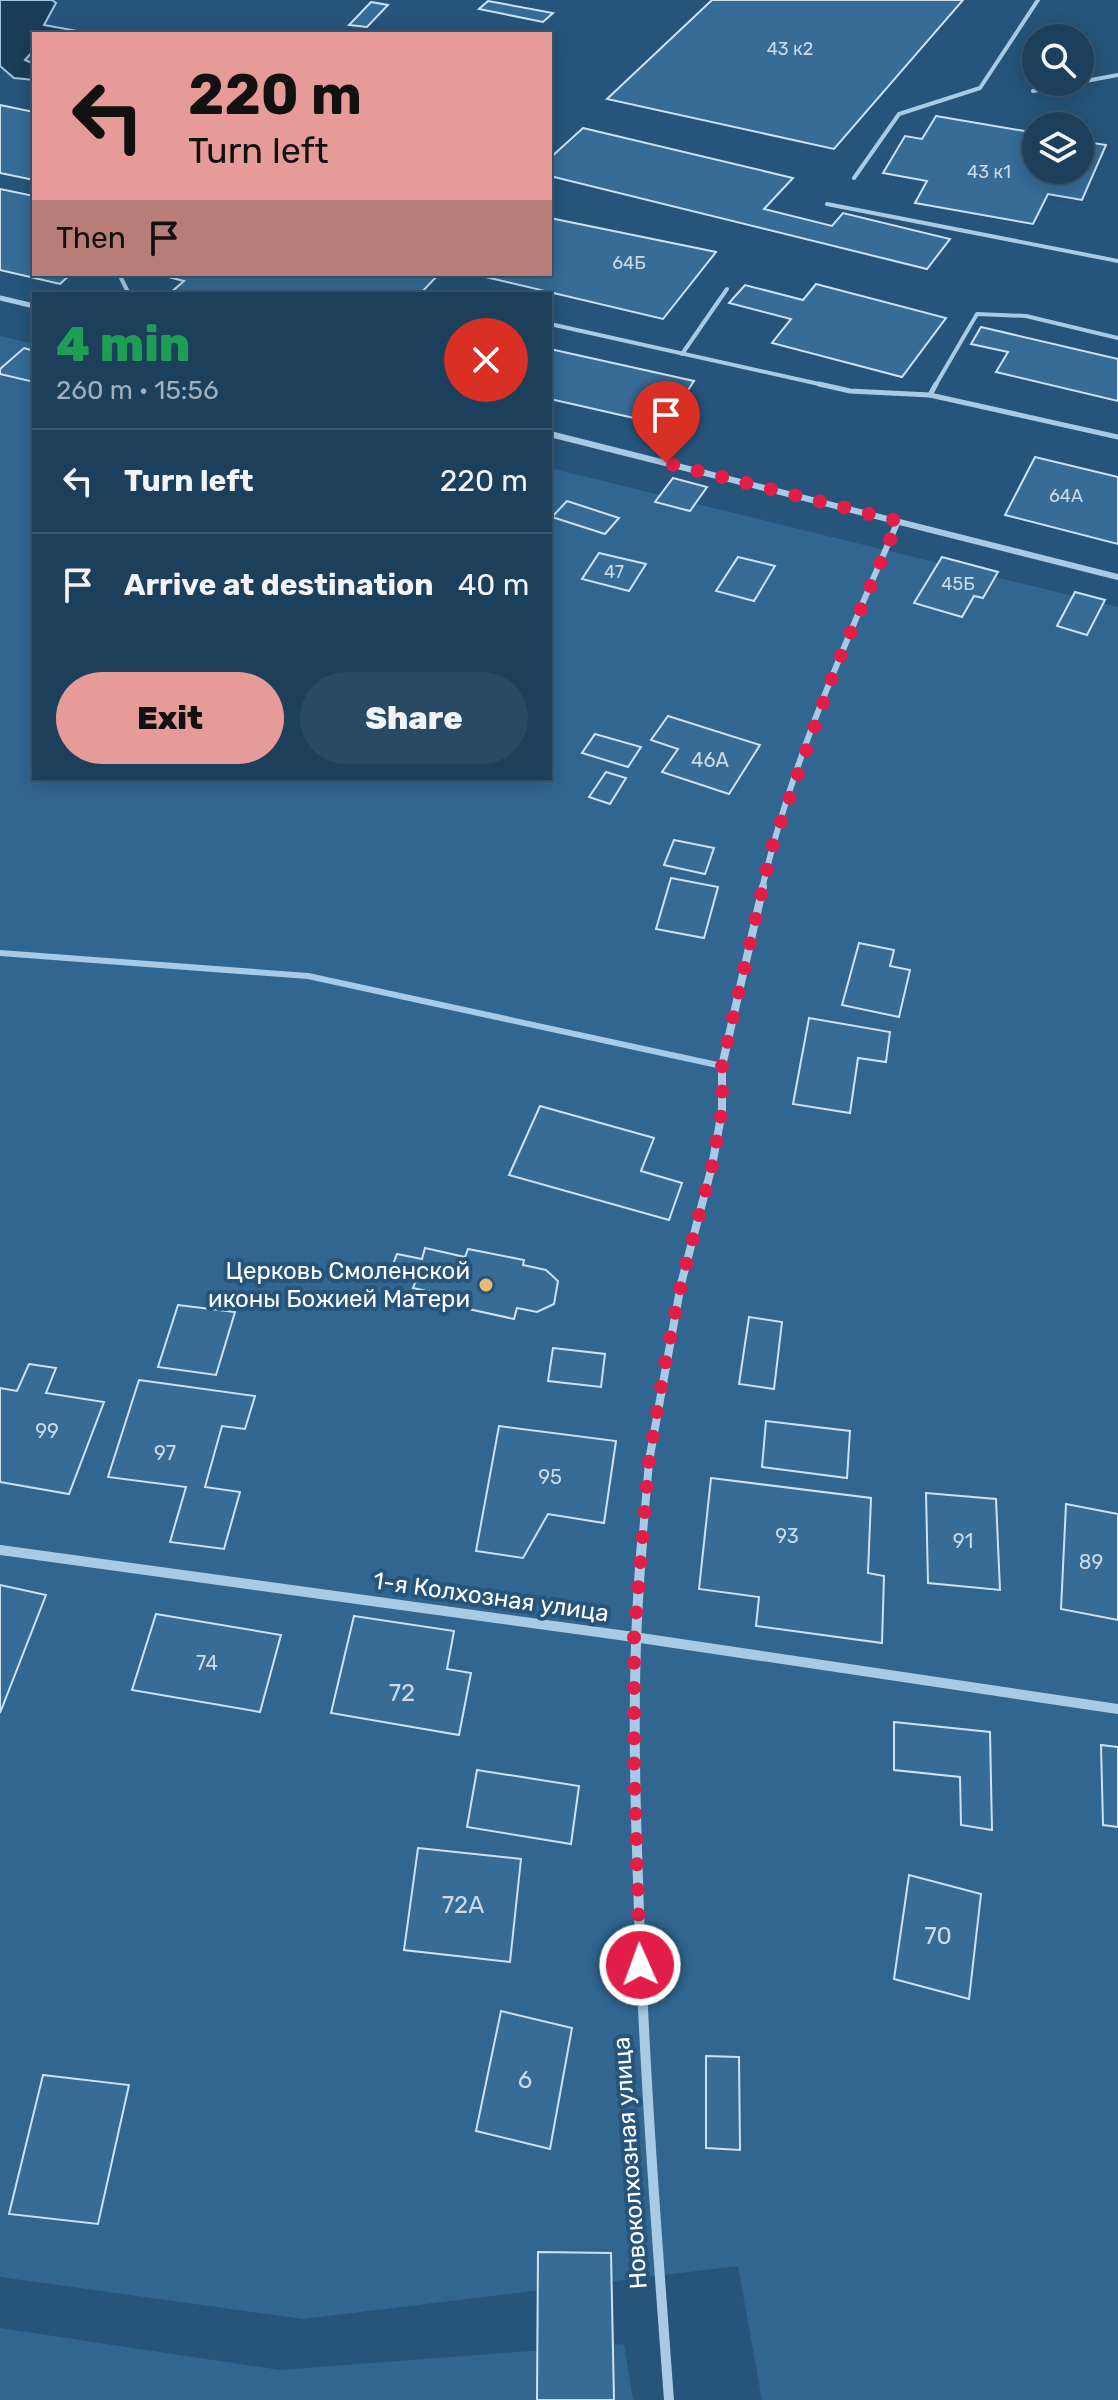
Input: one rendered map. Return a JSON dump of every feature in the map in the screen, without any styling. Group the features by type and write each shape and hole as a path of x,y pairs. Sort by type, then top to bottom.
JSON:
{"street":[{"path":"0,298 32,306"},
{"path":"552,434 1118,577"},
{"name":"Новоколхозная улица","path":"669,2400 643,2056 634,1764 634,1637 649,1461 681,1284 722,1111 722,1066 772,847 834,672 898,521"},
{"name":"1-я Колхозная улица","path":"0,1550 634,1637 1118,1709"}],"lane":[{"path":"854,178 899,114 910,108 969,95 980,88 1038,0"},
{"path":"1094,79 1118,75"},
{"path":"827,204 1118,261"},
{"path":"682,354 727,289"},
{"path":"930,395 977,314 990,310 1118,338"},
{"path":"552,324 850,391 930,395 1118,437"},
{"path":"0,953 308,976 722,1066"}],"shaded area":[{"path":"0,0 52,0 56,3 44,25 83,32 32,32 32,52 25,60 32,63 32,80 14,78 0,66"},
{"path":"0,336 32,344 32,780 552,780 552,468 1118,607 1118,2400 762,2400 738,2266 303,2319 0,2277"},
{"path":"0,2328 280,2370 624,2344 633,2400 0,2400"}],"building":[{"path":"712,0 963,0 834,149 607,99"},
{"path":"488,1 553,13 543,22 479,9"},
{"path":"371,2 388,5 367,27 349,25"},
{"path":"0,105 32,112 32,180 0,173"},
{"path":"936,116 1022,131 1022,184 1089,184 1082,200 1048,194 1033,224 915,203 927,181 883,173 905,136 922,139"},
{"path":"583,128 793,178 764,209 832,226 843,213 950,239 927,269 552,176 552,156"},
{"path":"1094,143 1106,145 1094,172"},
{"path":"0,189 32,196 32,276 69,276 60,284 0,270"},
{"path":"552,218 716,252 663,319 481,276 552,276"},
{"path":"165,276 437,276 422,292 171,292 184,281"},
{"path":"816,284 946,318 902,377 772,343 791,319 729,303 745,285 803,300"},
{"path":"981,327 1118,359 1118,401 996,372 1008,352 971,344"},
{"path":"24,348 32,350 32,382 0,374 0,369"},
{"path":"552,349 694,381 665,425 552,399"},
{"path":"1035,457 1118,477 1118,544 1005,515"},
{"path":"673,478 707,487 690,511 655,502"},
{"path":"567,501 619,518 605,534 552,517"},
{"path":"599,553 646,564 629,591 582,579"},
{"path":"738,557 775,566 754,601 716,591"},
{"path":"942,557 998,572 983,598 974,596 962,617 914,603"},
{"path":"1075,592 1105,600 1087,635 1057,626"},
{"path":"668,716 760,745 729,794 662,772 678,749 651,740"},
{"path":"595,734 641,747 628,767 582,753"},
{"path":"606,772 626,778 610,804 589,797"},
{"path":"674,840 714,848 705,874 664,865"},
{"path":"671,878 718,887 704,938 656,929"},
{"path":"859,943 894,950 890,966 910,970 899,1017 842,1005"},
{"path":"809,1018 890,1032 886,1062 858,1058 850,1113 793,1104"},
{"path":"540,1106 654,1138 641,1171 682,1183 669,1220 509,1175"},
{"name":"Церковь Смоленской иконы Божией Матери","path":"425,1248 465,1257 468,1249 524,1260 523,1265 546,1270 558,1281 554,1304 537,1312 517,1308 514,1319 455,1306 458,1298 413,1288 416,1280 389,1275 397,1254 422,1259"},
{"path":"178,1305 235,1312 216,1375 158,1367"},
{"path":"749,1317 782,1322 774,1389 739,1384"},
{"path":"553,1348 605,1354 601,1387 548,1381"},
{"path":"29,1364 56,1368 46,1393 104,1402 69,1494 0,1482 0,1388 17,1391"},
{"path":"139,1380 255,1396 245,1429 222,1426 205,1487 240,1492 224,1549 170,1542 186,1487 108,1477"},
{"path":"766,1421 850,1431 847,1478 762,1467"},
{"path":"499,1426 616,1441 604,1523 548,1514 523,1558 476,1551"},
{"path":"711,1478 871,1498 868,1573 884,1576 882,1643 756,1626 759,1597 699,1589"},
{"path":"926,1493 996,1499 1000,1590 928,1583"},
{"path":"1066,1504 1118,1514 1118,1620 1061,1609"},
{"path":"0,1585 46,1595 0,1713"},
{"path":"156,1614 281,1635 260,1712 132,1690"},
{"path":"354,1616 454,1631 447,1669 471,1673 459,1735 331,1713"},
{"path":"894,1722 990,1732 992,1830 961,1825 960,1777 894,1770"},
{"path":"1101,1745 1118,1747 1118,1827 1103,1825"},
{"path":"477,1770 579,1786 571,1844 467,1827"},
{"path":"418,1848 521,1859 510,1962 404,1950"},
{"path":"909,1875 981,1894 969,1999 894,1979"},
{"path":"501,2011 572,2028 550,2149 476,2131"},
{"path":"706,2056 739,2057 740,2150 706,2148"},
{"path":"43,2075 129,2085 98,2224 9,2214"},
{"path":"538,2252 611,2253 614,2400 537,2400"}],"place":[{"name":"Церковь Смоленской иконы Божией Матери","path":"486,1285"}],"route":[{"path":"640,1965 634,1637 649,1461 664,1370 681,1284 712,1166 722,1111 722,1066 772,847 834,672 898,521 666,463"}]}
